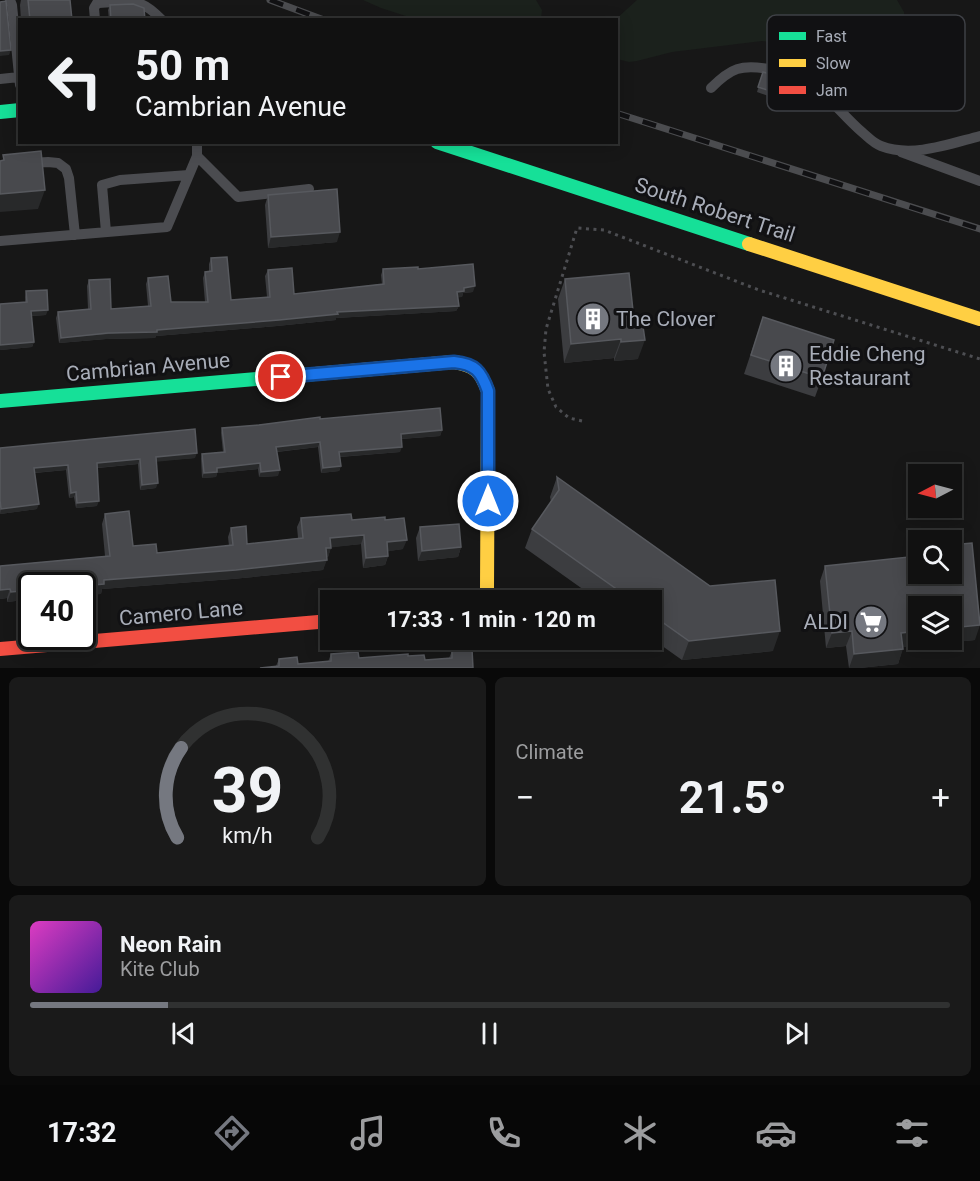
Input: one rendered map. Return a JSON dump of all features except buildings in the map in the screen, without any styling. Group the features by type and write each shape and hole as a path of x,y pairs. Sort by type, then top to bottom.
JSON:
{"street":[{"path":"0,111 18,110"},
{"name":"South Robert Trail","path":"443,144 980,319"},
{"name":"Cambrian Avenue","path":"0,401 454,362 466,363 477,369 488,391 487,590"},
{"name":"Camero Lane","path":"0,649 320,622"}],"lane":[{"path":"10,0 18,67"},
{"path":"95,18 94,8 97,3 119,2 138,3 153,11 160,18"},
{"path":"711,88 720,78 744,66 767,69"},
{"path":"0,79 18,77"},
{"path":"840,111 879,145 980,181"},
{"path":"896,150 936,148 980,136"},
{"path":"0,241 166,227 197,156 197,144"},
{"path":"197,156 238,197 309,189"},
{"path":"19,164 58,163 66,169 75,235"},
{"path":"106,232 102,185 120,180 189,175"}],"path":[{"path":"582,421 569,418 556,407 548,389 543,352 546,328 577,228 604,230 759,290 980,359"}],"shaded area":[{"path":"363,0 536,0 542,10 541,18 412,18"},
{"path":"637,0 897,0 904,12 904,15 767,15 767,42 672,52 629,62 618,59 617,18"}],"railway":[{"path":"270,0 319,18"},
{"path":"618,114 980,229"}],"traffic: fast":[{"path":"0,112 18,110"},
{"path":"443,144 749,244"},
{"path":"0,401 315,374"}],"traffic: slow":[{"path":"749,244 980,319"},
{"path":"315,374 454,362 472,367 480,374 488,391 487,590"}],"traffic: jam":[{"path":"0,649 320,622"}],"place":[{"name":"The Clover","path":"593,319"},
{"name":"Eddie Cheng Restaurant","path":"786,366"},
{"name":"ALDI","path":"871,622"}],"route":[{"path":"281,377 454,362 466,363 477,369 488,391 488,501"}]}
